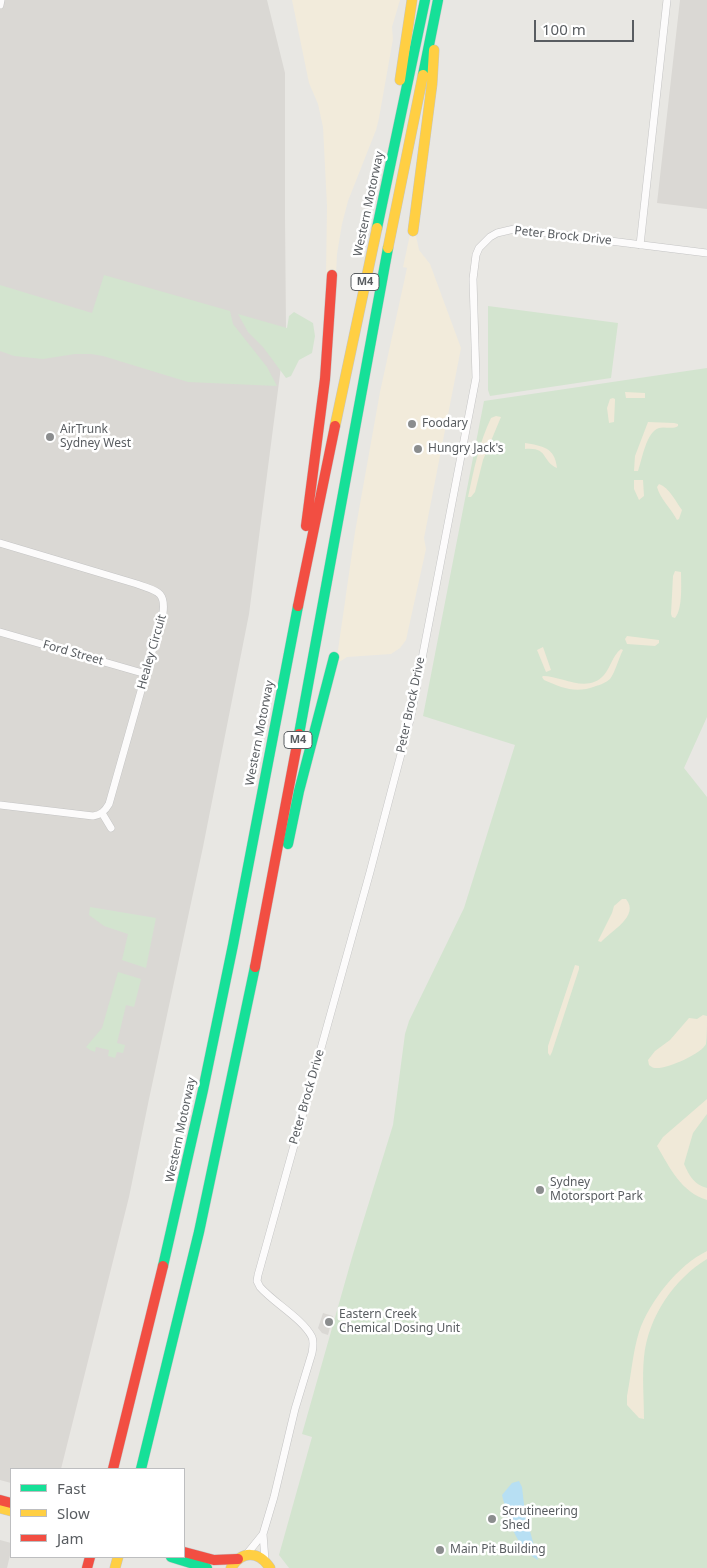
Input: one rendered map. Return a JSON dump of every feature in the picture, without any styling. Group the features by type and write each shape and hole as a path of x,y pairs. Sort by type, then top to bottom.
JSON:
{"main road":[{"path":"389,172 393,121 412,0"},
{"name":"Western Motorway","path":"113,1468 158,1290 201,1099 306,564 425,0"},
{"path":"413,231 432,84 437,4"},
{"name":"M4","path":"141,1468 199,1232 263,930 391,233 437,4"},
{"path":"306,564 301,557 325,379 332,275"},
{"path":"263,930 283,865 299,791 334,657"},
{"path":"185,1552 214,1560 256,1555 267,1564"},
{"path":"231,1568 242,1557"},
{"path":"173,1558 207,1568"}],"street":[{"path":"0,5 1,0"},
{"path":"667,0 640,245 707,253"},
{"name":"Peter Brock Drive","path":"242,1557 257,1543 263,1534 313,1344 312,1337 301,1323 260,1287 257,1281 258,1275 365,891 411,716 476,378 474,279 476,255 479,248 490,237 497,233 514,229 640,245"},
{"name":"Healey Circuit","path":"0,543 137,584 158,592 165,602 164,613 109,804 102,813"},
{"name":"Ford Street","path":"0,632 146,674"},
{"path":"0,805 92,816 102,813 111,828"},
{"name":"Peter Brock Drive","path":"263,1534 267,1564"}],"shaded area":[{"path":"0,0 267,0 285,73 286,328 249,614 203,847 129,1197 61,1468 10,1468 10,1483 0,1480"},
{"path":"292,0 400,0 392,27 393,39 379,118 348,201 337,254 336,275 326,275 327,206 323,127 318,104 309,83"},
{"path":"680,0 707,0 707,209 657,203"},
{"path":"411,230 415,231 419,250 430,264 461,348 424,538 426,549 406,640 400,648 391,654 347,657 336,664 355,532 380,392 407,268 403,267"},
{"path":"323,1313 333,1316 328,1335 322,1333 318,1328"},
{"path":"0,1540 10,1543 10,1555 7,1568 0,1568"}],"green space":[{"path":"104,275 230,311 233,324 267,367 277,386 188,382 91,354 75,354 43,359 14,356 0,351 0,285 92,313"},
{"path":"488,306 618,323 611,378 490,396 488,390"},
{"path":"294,312 313,323 315,336 312,353 299,360 291,376 286,378 263,347 248,332 238,314 287,328 289,316"},
{"name":"Sydney Motorsport Park","path":"707,368 707,717 684,768 707,797 707,1568 289,1568 279,1555 312,1437 302,1434 353,1254 393,1125 405,1034 409,1021 464,908 515,745 423,716 484,401"},
{"path":"90,907 156,918 146,968 122,960 128,934 104,926 89,915"},
{"path":"118,972 141,979 134,1007 126,1005 117,1043 125,1045 123,1053 117,1052 115,1058 108,1056 109,1050 96,1047 95,1052 86,1047 102,1028"}],"sand":[{"path":"625,392 645,393 645,398 626,398"},
{"path":"610,399 615,399 614,422 609,423 607,408"},
{"path":"501,417 483,460 475,492 471,497 468,497 483,437 491,418"},
{"path":"648,422 674,423 678,424 678,426 659,428 651,435 638,471 634,471 635,456"},
{"path":"525,443 547,449 554,456 557,468 538,450 525,449"},
{"path":"634,480 643,480 644,496 639,500 634,489"},
{"path":"659,484 669,491 682,510 679,519 677,520 661,496 657,487"},
{"path":"675,571 681,572 681,589 678,614 675,618 671,614 673,576"},
{"path":"627,636 659,640 659,643 655,646 627,644 625,639"},
{"path":"543,647 551,670 546,672 537,650"},
{"path":"621,649 623,650 612,676 609,680 599,685 575,690 544,680 542,677 582,684 590,683 604,675"},
{"path":"622,899 626,899 629,905 627,917 601,942 598,941 614,906"},
{"path":"575,965 579,966 579,969 550,1056 548,1046"},
{"path":"703,1015 707,1016 707,1034 706,1044 703,1048 683,1060 661,1068 649,1065 648,1060 655,1051 670,1040 689,1018 697,1019"},
{"path":"707,1099 707,1114 693,1133 684,1164 695,1182 707,1188 707,1200 683,1185 657,1146 663,1137"},
{"path":"707,1251 707,1259 684,1277 665,1300 651,1328 643,1365 644,1419 639,1418 627,1405 627,1396 639,1332 650,1309 666,1285 686,1265"}],"water":[{"path":"519,1481 522,1487 525,1513 538,1560 518,1540 510,1522 502,1495 512,1483"}],"traffic: fast":[{"path":"377,228 425,0"},
{"path":"423,75 438,0"},
{"path":"299,734 388,248"},
{"path":"163,1266 203,1090 233,945 298,606"},
{"path":"288,844 299,791 334,657"},
{"path":"141,1468 199,1232 255,967"},
{"path":"174,1558 207,1568"}],"traffic: slow":[{"path":"400,80 412,0"},
{"path":"413,231 432,84 434,50"},
{"path":"388,248 423,75"},
{"path":"335,426 377,228"},
{"path":"0,1508 10,1511"},
{"path":"231,1568 240,1558 250,1555 261,1558 270,1568"},
{"path":"115,1568 118,1558"}],"traffic: jam":[{"path":"306,526 325,379 332,275"},
{"path":"298,606 335,426"},
{"path":"255,967 299,734"},
{"path":"113,1468 163,1266"},
{"path":"0,1500 10,1503"},
{"path":"185,1552 214,1560 238,1559"},
{"path":"87,1568 90,1558"}],"place":[{"name":"Foodary","path":"412,424"},
{"name":"AirTrunk Sydney West","path":"50,437"},
{"name":"Hungry Jack's","path":"418,449"},
{"name":"Sydney Motorsport Park","path":"540,1190"},
{"name":"Eastern Creek Chemical Dosing Unit","path":"329,1322"},
{"name":"Scrutineering Shed","path":"492,1519"},
{"name":"Main Pit Building","path":"440,1550"}]}
